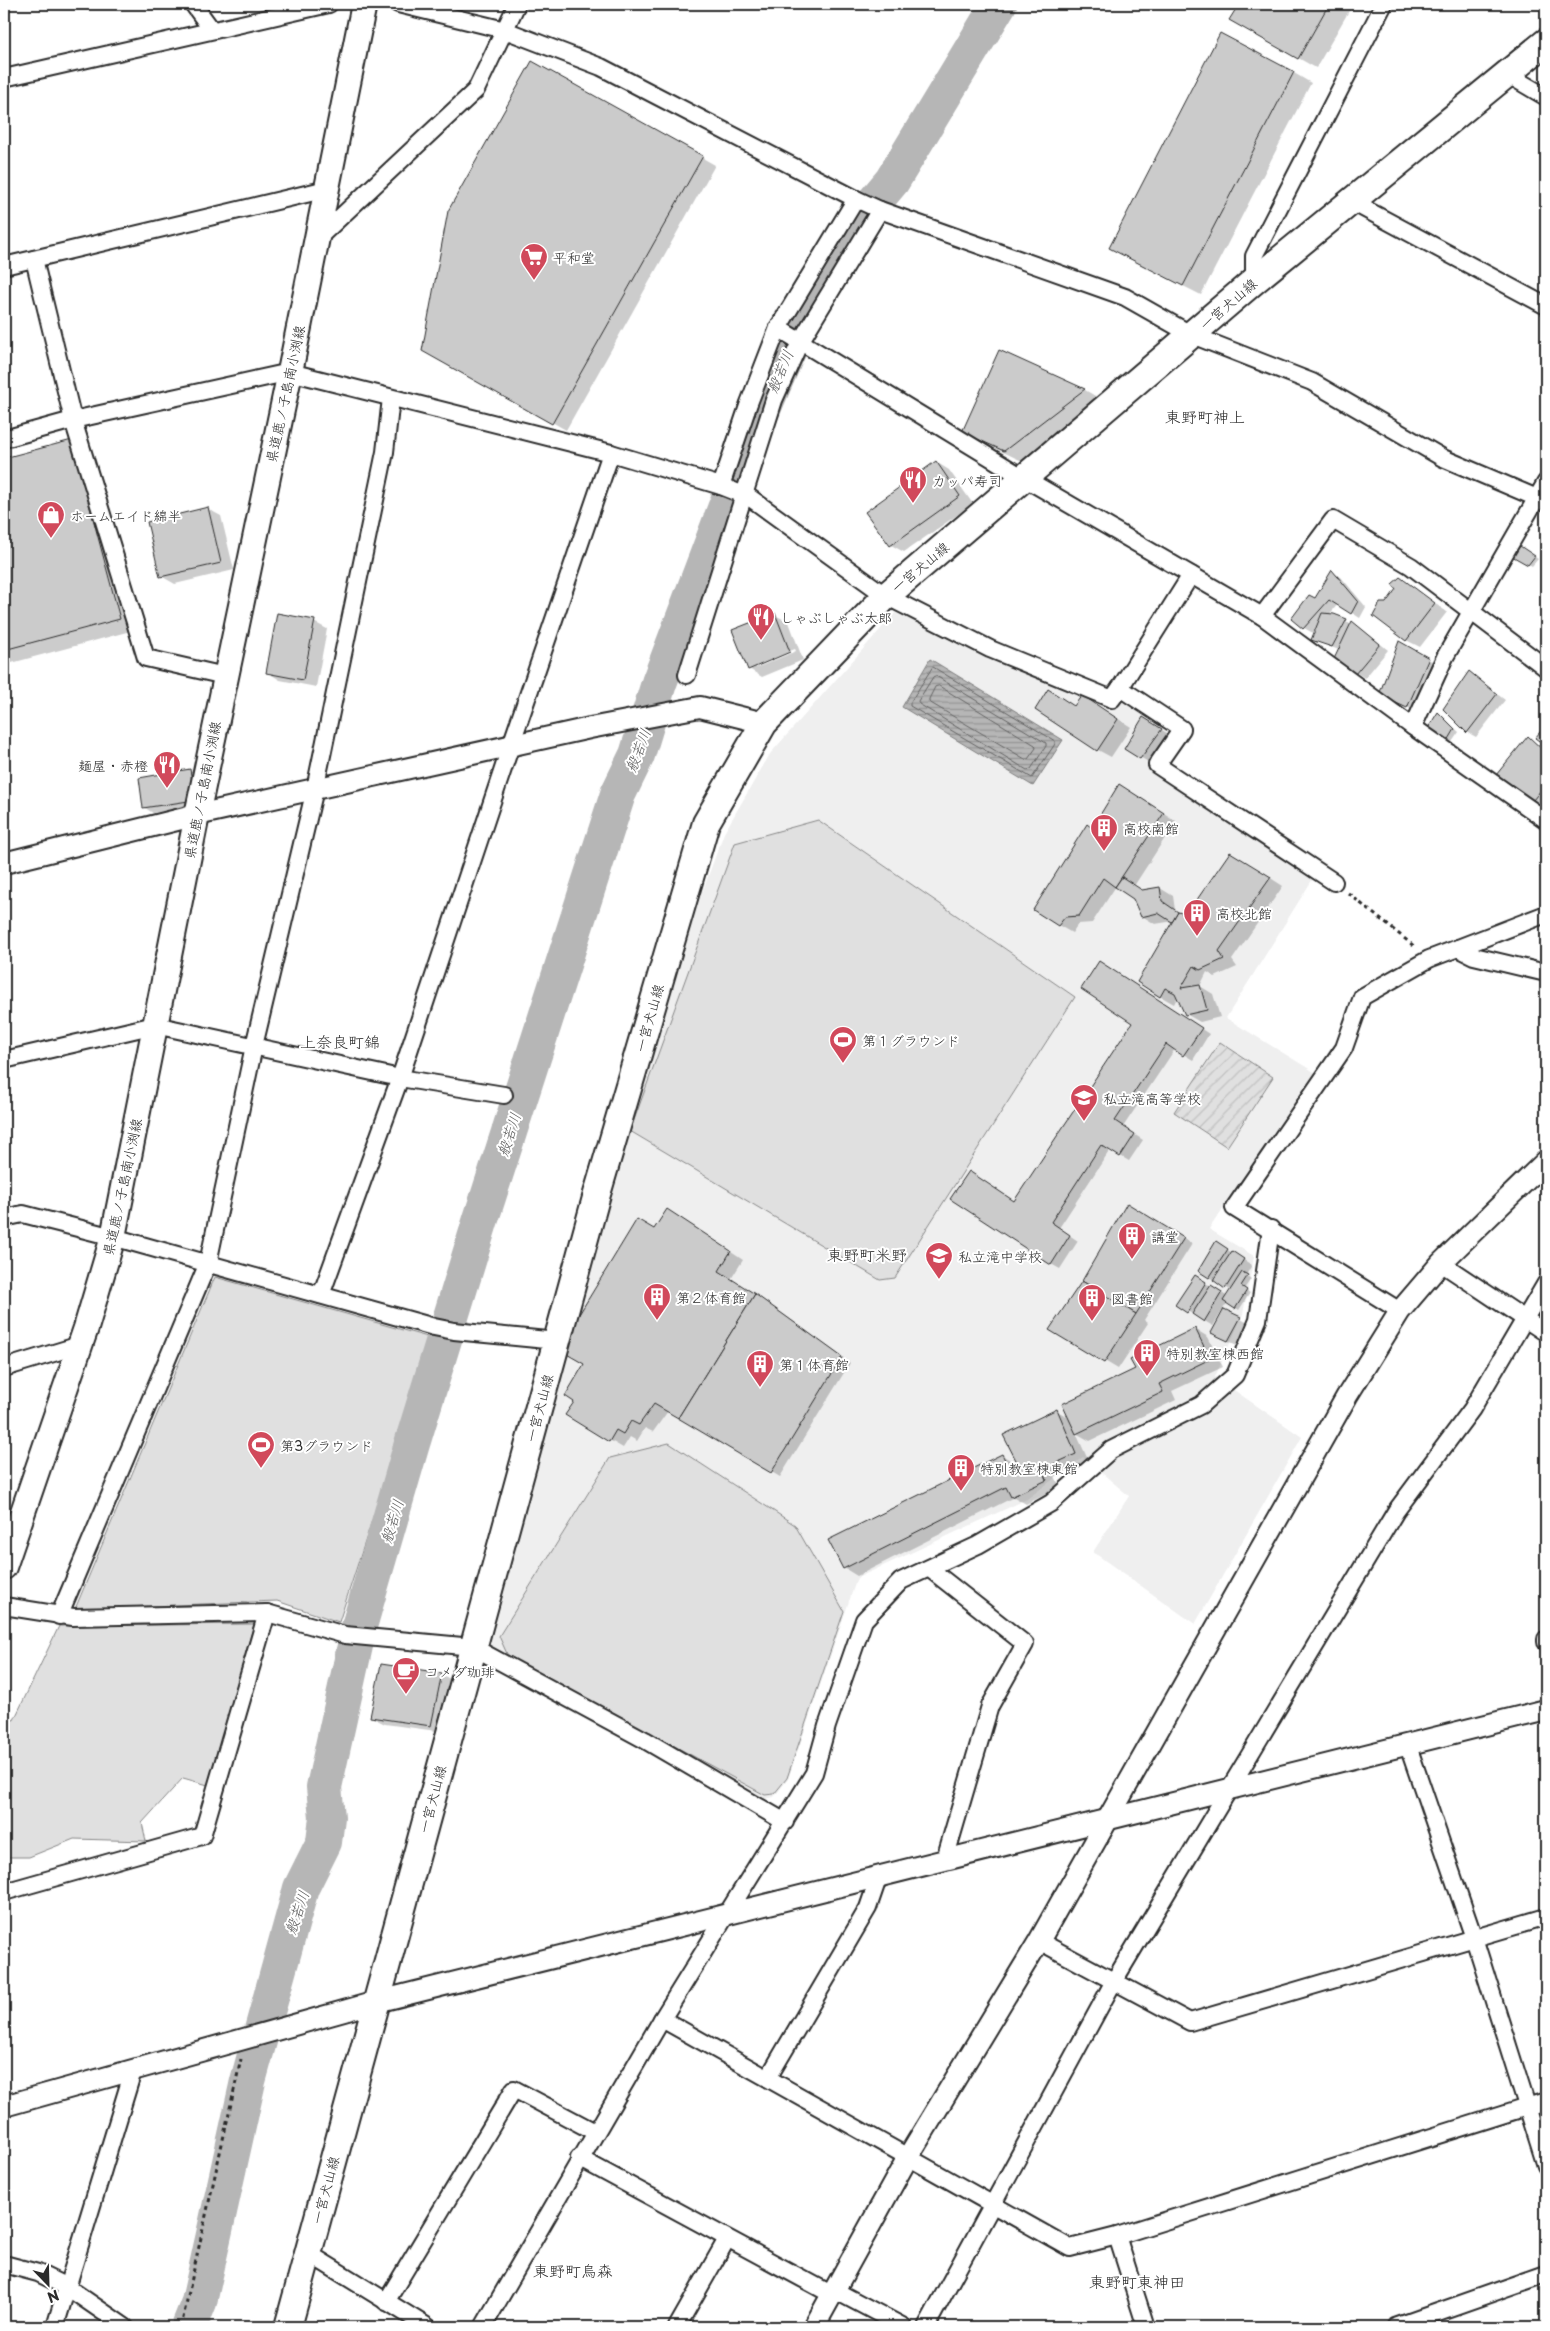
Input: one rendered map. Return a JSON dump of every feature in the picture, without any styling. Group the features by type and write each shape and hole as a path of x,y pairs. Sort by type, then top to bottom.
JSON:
{"main road":[{"name":"県道鹿ノ子島南小渕線","path":"5,1561 80,1345 113,1237 225,676 290,372 364,4"},
{"name":"一宮犬山線","path":"288,2327 597,1194 706,824 764,723 886,596 1254,281 1546,42"}],"street":[{"path":"193,4 212,30"},
{"path":"4,78 329,4"},
{"path":"398,4 505,30 624,78 856,199 880,210 1125,297 1192,335 1312,382 1443,458 1542,500"},
{"path":"316,240 476,90 516,4"},
{"path":"1254,281 1254,256 1384,4"},
{"path":"1507,74 1546,97"},
{"path":"4,266 327,189"},
{"path":"721,486 749,403 778,328 856,199"},
{"path":"1352,202 1546,306"},
{"path":"687,675 774,400 800,342 880,210"},
{"path":"34,259 73,420 146,658 225,676"},
{"path":"778,328 1024,478 1262,616 1413,727 1546,820"},
{"path":"4,439 73,420 290,372 612,453 721,486 743,495 886,596 990,649 1112,699 1190,575"},
{"path":"59,1616 208,1264 254,1046 315,789 384,452 391,398"},
{"path":"321,1295 400,1078 511,746 612,453"},
{"path":"1413,727 1445,657 1470,613 1542,500 1546,482"},
{"path":"1262,616 1333,520 1411,566 1470,613 1546,668"},
{"path":"1120,688 1182,728 1157,765 1334,882"},
{"path":"4,863 197,815 511,746 700,707 764,723"},
{"path":"1400,1311 1271,1229 1234,1208 1344,1048 1362,997 1429,959 1546,914"},
{"path":"1458,948 1474,956 1546,973"},
{"path":"4,1060 155,1025 400,1078 504,1096"},
{"path":"814,2327 908,2157 1039,1941 1343,1404 1400,1311 1441,1263 1546,1161"},
{"path":"4,1218 23,1214 113,1237 434,1327 454,1331 557,1340"},
{"path":"483,2327 579,2158 724,1916 785,1822 814,1772 827,1726 864,1620 901,1581 978,1545 1051,1503 1111,1450 1201,1404 1235,1376 1258,1320 1271,1229"},
{"path":"1441,1263 1525,1317 1546,1333"},
{"path":"926,2327 1114,1981 1231,1788 1313,1645 1390,1520 1472,1409 1546,1282"},
{"path":"4,1368 80,1345"},
{"path":"930,1569 1025,1644 990,1706 945,1860"},
{"path":"4,1606 59,1616 267,1613 345,1635 371,1639 473,1647 645,1740 785,1822"},
{"path":"4,1892 202,1836 267,1613"},
{"path":"4,2106 376,2002 1231,1788 1408,1746 1546,1710"},
{"path":"1408,1746 1474,1938 1546,2166"},
{"path":"768,2078 868,1908 879,1876"},
{"path":"1039,1941 1190,2022 1546,1917"},
{"path":"662,2019 1070,2248 1117,2236 1546,2101"},
{"path":"55,2327 132,2071"},
{"path":"386,2302 514,2089 595,2132"},
{"path":"579,2158 727,2239 904,2327"},
{"path":"1117,2236 1146,2327"},
{"path":"677,2327 727,2239"},
{"path":"308,2253 428,2327"},
{"path":"4,2264 38,2273 67,2287 125,2327"},
{"path":"1395,2327 1546,2274"}],"path":[{"path":"1334,882 1429,959"},
{"path":"181,2327 246,2039"}],"shaded area":[{"path":"895,613 1027,671 1122,697 1176,728 1152,764 1314,877 1226,1018 1316,1073 1209,1229 1254,1256 1243,1314 1215,1377 1302,1437 1195,1624 1093,1552 1129,1496 1083,1457 1027,1499 857,1578 788,1779 774,1797 765,1799 497,1655 484,1639 549,1366 682,947 724,833 770,754"},
{"name":"第１グラウンド","path":"818,820 1075,997 895,1278 880,1280 630,1131 735,843"},
{"path":"1220,1042 1273,1077 1227,1147 1174,1112"},
{"name":"第3グラウンド","path":"215,1277 431,1338 339,1622 277,1601 75,1609"},
{"path":"669,1443 795,1525 844,1611 787,1778 774,1794 765,1795 508,1656 499,1636 610,1458"},
{"path":"254,1624 208,1785 183,1778 142,1823 146,1841 74,1839 29,1857 4,1857 4,1718 14,1720 59,1626"}],"water":[{"path":"930,659 1063,740 1033,786 902,707"}],"building":[{"path":"1239,4 1329,4 1298,59 1229,20"},
{"path":"1220,33 1294,72 1183,286 1109,248"},
{"name":"平和堂","path":"532,61 703,156 552,424 422,351 448,211"},
{"path":"999,350 1085,389 1004,451 962,432"},
{"name":"ホームエイド綿半","path":"72,440 120,619 4,650 4,458"},
{"name":"カッパ寿司","path":"936,461 960,496 890,546 865,512"},
{"path":"208,507 221,563 160,577 147,522"},
{"path":"1520,546 1535,556 1528,565 1512,556"},
{"path":"1332,570 1358,601 1351,614 1329,600 1303,629 1291,619 1309,595 1315,598"},
{"path":"1400,577 1435,603 1406,641 1373,616 1380,603 1386,603 1396,589 1392,584"},
{"path":"277,613 315,620 303,680 266,673"},
{"name":"しゃぶしゃぶ太郎","path":"775,613 790,652 748,670 732,630"},
{"path":"1322,613 1334,614 1347,619 1332,647 1311,640"},
{"path":"1352,621 1380,644 1355,674 1334,659"},
{"path":"1399,641 1429,658 1407,708 1379,695"},
{"path":"1469,671 1497,694 1467,733 1443,709"},
{"path":"1048,689 1074,706 1082,695 1118,719 1097,751 1035,710"},
{"path":"1438,712 1455,729 1448,741 1428,728"},
{"path":"1143,717 1162,729 1140,759 1124,749"},
{"path":"1546,727 1546,746 1535,738"},
{"path":"1528,736 1546,753 1546,784 1533,800 1496,775"},
{"name":"麺屋・赤橙","path":"190,769 195,800 143,808 139,778"},
{"name":"高校南館","path":"1119,784 1164,813 1115,887 1103,878 1079,916 1065,917 1058,926 1033,910 1087,824 1092,828"},
{"name":"高校北館","path":"1230,852 1271,877 1219,951 1224,959 1200,970 1194,966 1181,988 1200,985 1207,1010 1185,1015 1175,993 1165,988 1160,997 1137,982 1178,912 1187,914"},
{"path":"1122,877 1142,890 1160,887 1162,901 1178,912 1172,922 1158,913 1141,917 1133,899 1115,887"},
{"path":"1099,961 1202,1028 1183,1056 1166,1044 1115,1121 1135,1134 1120,1157 1101,1145 1051,1222 1070,1235 1051,1265 950,1199 969,1171 1014,1201 1132,1023 1081,989"},
{"name":"講堂","path":"1127,1203 1184,1238 1136,1314 1082,1281"},
{"name":"第２体育館","path":"667,1209 731,1251 719,1271 755,1294 678,1418 654,1404 639,1425 631,1421 623,1434 616,1430 609,1442 565,1415 574,1402 565,1396 584,1364 558,1349 637,1219 654,1229"},
{"path":"1216,1241 1228,1249 1209,1278 1198,1271"},
{"path":"1232,1251 1244,1259 1225,1289 1213,1280"},
{"path":"1242,1272 1248,1275 1241,1286 1247,1290 1235,1309 1223,1301"},
{"path":"1195,1275 1206,1282 1187,1313 1175,1305"},
{"name":"図書館","path":"1082,1281 1136,1314 1104,1363 1049,1330"},
{"path":"1211,1285 1222,1292 1204,1322 1192,1314"},
{"name":"第１体育館","path":"755,1294 842,1357 771,1473 678,1418"},
{"path":"1224,1309 1241,1317 1228,1341 1211,1333"},
{"name":"特別教室棟西館","path":"1195,1328 1210,1359 1159,1384 1163,1392 1076,1434 1062,1404 1135,1369 1130,1360"},
{"name":"特別教室棟東館","path":"1057,1409 1076,1454 1043,1469 1047,1480 1011,1497 1006,1487 843,1569 828,1540 1002,1454 1010,1470 1019,1466 1003,1435"},
{"name":"コメダ珈琲","path":"381,1664 442,1673 431,1726 370,1717"}],"waterway":[{"name":"般若川","path":"189,2327 199,2302 248,2081 301,1888 324,1842 327,1817 324,1787 360,1623 411,1447 480,1222 618,794 637,755 659,683 761,414 803,316 856,224 892,181 999,4"}],"place":[{"name":"平和堂","path":"534,281"},
{"name":"カッパ寿司","path":"913,504"},
{"name":"ホームエイド綿半","path":"51,539"},
{"name":"しゃぶしゃぶ太郎","path":"761,641"},
{"name":"麺屋・赤橙","path":"167,789"},
{"name":"高校南館","path":"1104,852"},
{"name":"高校北館","path":"1197,937"},
{"name":"第１グラウンド","path":"843,1064"},
{"name":"私立滝高等学校","path":"1084,1122"},
{"name":"講堂","path":"1132,1260"},
{"name":"私立滝中学校","path":"939,1280"},
{"name":"第２体育館","path":"657,1321"},
{"name":"図書館","path":"1092,1322"},
{"name":"特別教室棟西館","path":"1147,1377"},
{"name":"第１体育館","path":"760,1388"},
{"name":"第3グラウンド","path":"261,1469"},
{"name":"特別教室棟東館","path":"961,1492"},
{"name":"コメダ珈琲","path":"406,1695"}],"district":[{"name":"東野町神上","path":"1205,416"},
{"name":"上奈良町錦","path":"340,1041"},
{"name":"東野町米野","path":"867,1254"},
{"name":"東野町烏森","path":"573,2270"},
{"name":"東野町東神田","path":"1137,2281"}]}
